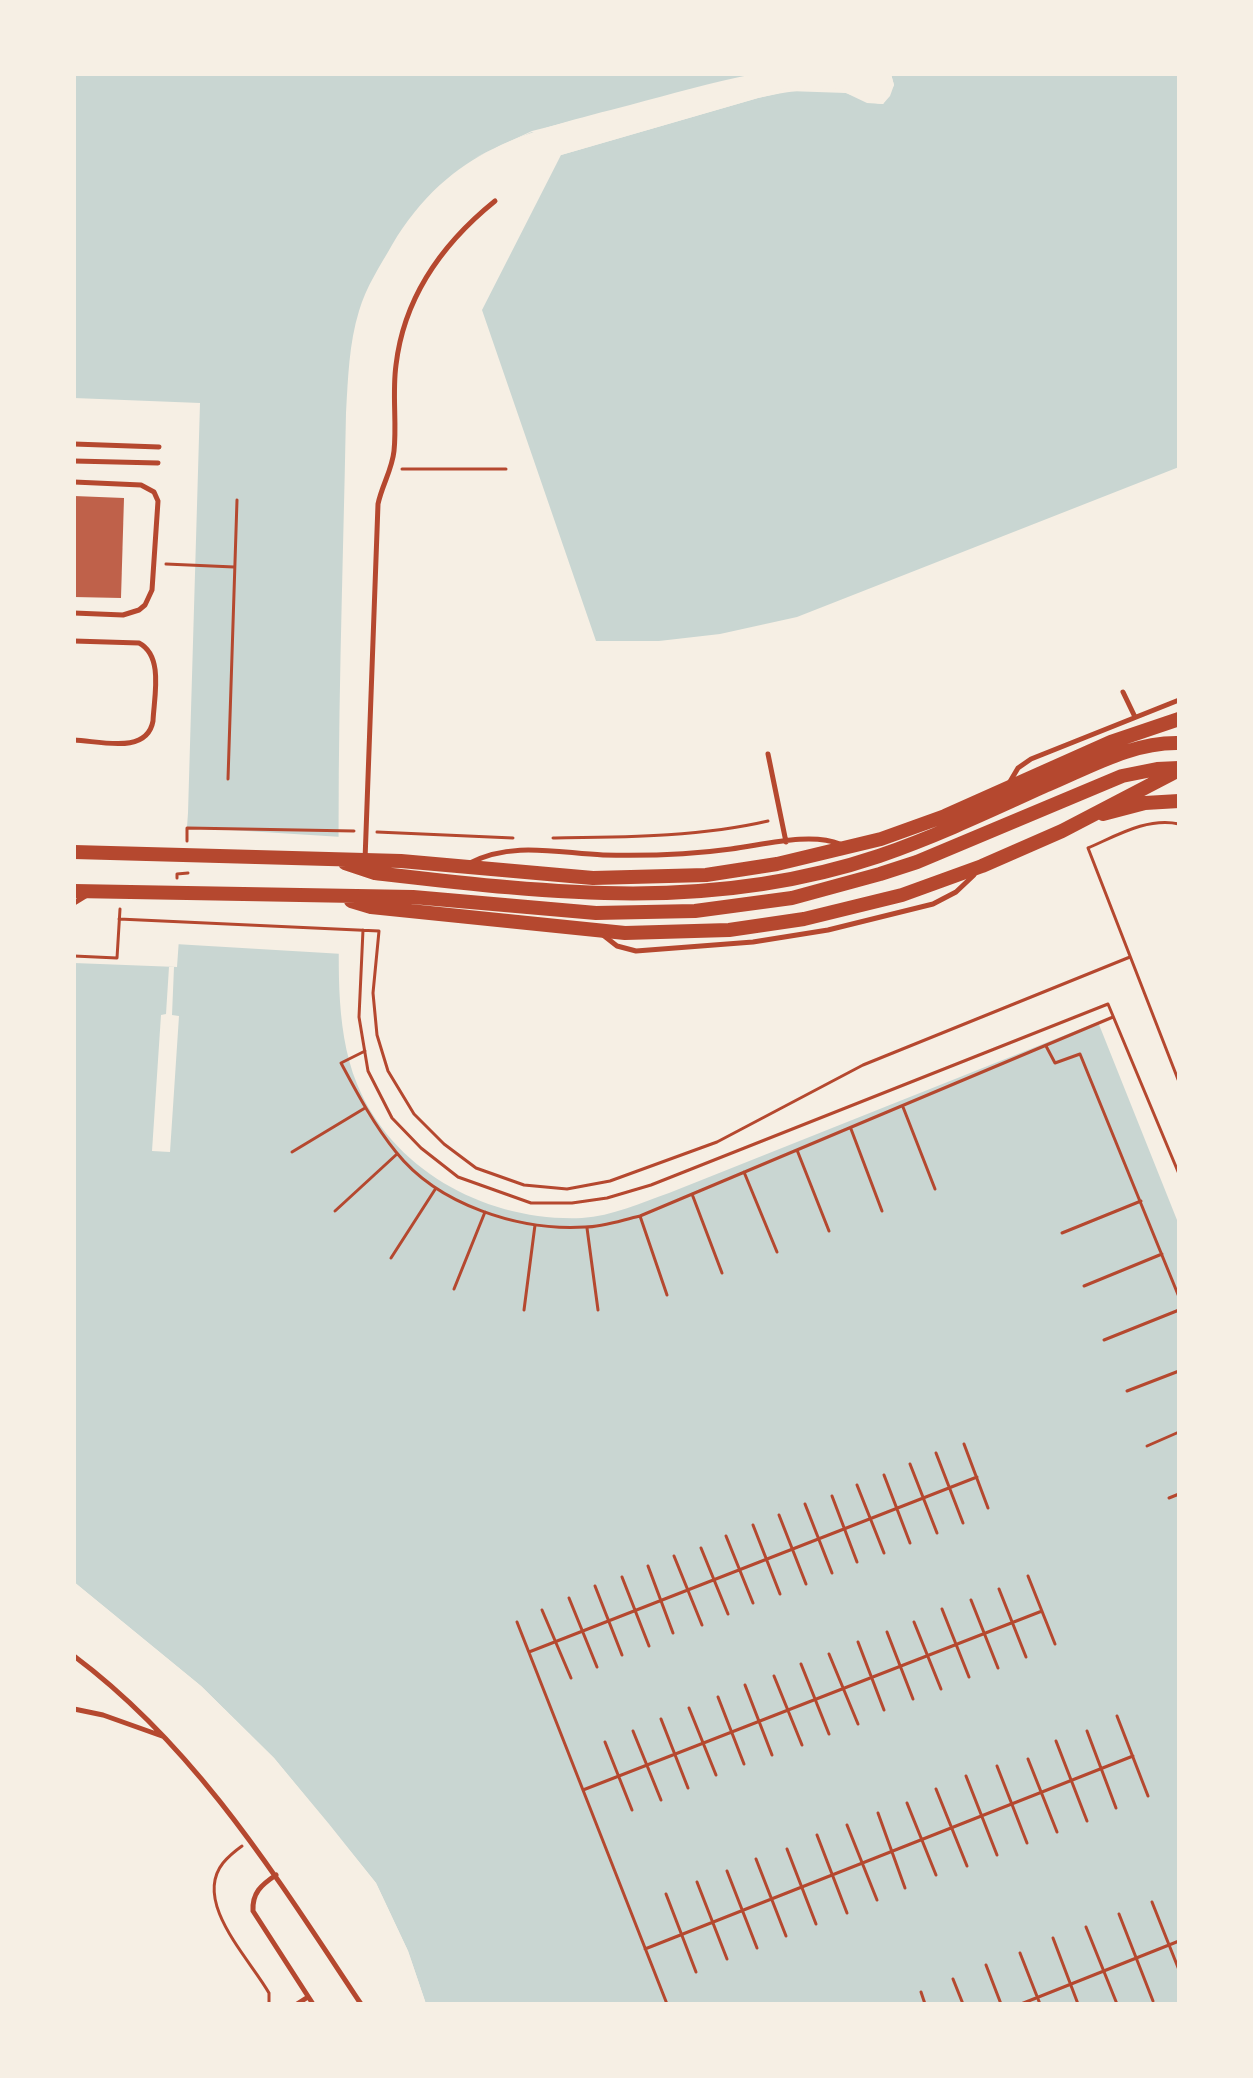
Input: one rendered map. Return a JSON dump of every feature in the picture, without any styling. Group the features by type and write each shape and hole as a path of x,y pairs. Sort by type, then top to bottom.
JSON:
{"street":[{"path":"74,852 465,866 593,878 657,878 742,870 848,848 913,829 1111,742 1179,719"},
{"path":"341,861 361,871 375,873 556,892 639,896 783,881 876,857 971,820 1112,756 1162,743 1179,743"},
{"path":"74,891 413,897 596,913 695,911 768,902 840,886 917,862 1122,776 1157,769 1179,769"},
{"path":"343,898 371,907 599,932 729,930 804,919 891,898 982,866 1052,835 1179,769"},
{"path":"1090,814 1108,813 1145,803 1179,801"}],"lane":[{"path":"364,861 378,504 394,452 396,365 405,325 430,270 464,226 495,201"},
{"path":"74,444 159,447"},
{"path":"74,461 158,463"},
{"path":"74,482 141,485 154,492 158,501 152,590 145,605 123,615 74,613"},
{"path":"74,641 139,643 152,653 154,661 153,721 146,738 128,743 74,740"},
{"path":"1123,692 1135,717"},
{"path":"1007,789 1013,774 1024,763 1179,700"},
{"path":"768,754 786,842"},
{"path":"465,866 490,854 518,849 651,855 711,852 821,839 848,848"},
{"path":"74,903 93,892"},
{"path":"74,1656 125,1695 250,1839 361,2004"},
{"path":"74,1709 134,1724 163,1737"},
{"path":"276,1875 257,1890 253,1911 313,2004"},
{"path":"297,2004 308,1997"}],"path":[{"path":"390,469 506,469"},
{"path":"228,779 237,500"},
{"path":"154,564 235,567"},
{"path":"552,838 687,832 742,827 781,818"},
{"path":"1179,824 1158,822 1145,825 1088,848 1179,1082"},
{"path":"177,894 177,874 188,873 187,828 525,838"},
{"path":"74,956 117,958 121,893"},
{"path":"119,919 379,931 373,993 377,1035 388,1071 414,1114 444,1144 476,1168 524,1185 567,1189 610,1181 717,1142 863,1065 1130,957"},
{"path":"363,930 359,1017 368,1071 392,1118 421,1148 458,1177 531,1203 572,1203 607,1198 651,1185 1108,1004 1179,1174"},
{"path":"365,1051 341,1063 365,1108 397,1154 436,1188 485,1212 535,1225 587,1228 640,1216 1113,1017"},
{"path":"1046,1046 1055,1063 1080,1054 1179,1297"},
{"path":"903,1107 935,1189"},
{"path":"292,1152 365,1108"},
{"path":"851,1129 882,1211"},
{"path":"797,1150 829,1231"},
{"path":"335,1211 397,1154"},
{"path":"744,1172 777,1252"},
{"path":"391,1258 436,1188"},
{"path":"692,1194 722,1273"},
{"path":"1062,1233 1141,1201"},
{"path":"454,1289 485,1212"},
{"path":"640,1216 667,1295"},
{"path":"524,1310 535,1225"},
{"path":"587,1228 598,1310"},
{"path":"1084,1286 1162,1254"},
{"path":"1104,1340 1179,1310"},
{"path":"1127,1391 1179,1371"},
{"path":"1147,1446 1179,1432"},
{"path":"964,1444 988,1508"},
{"path":"936,1453 963,1523"},
{"path":"910,1464 937,1533"},
{"path":"884,1475 910,1543"},
{"path":"529,1652 977,1477"},
{"path":"857,1485 884,1553"},
{"path":"1169,1498 1179,1494"},
{"path":"832,1496 857,1562"},
{"path":"805,1504 832,1573"},
{"path":"779,1515 806,1584"},
{"path":"753,1525 780,1594"},
{"path":"726,1536 753,1603"},
{"path":"701,1548 728,1614"},
{"path":"674,1556 702,1625"},
{"path":"648,1566 673,1633"},
{"path":"1028,1576 1055,1644"},
{"path":"622,1577 649,1646"},
{"path":"595,1586 622,1655"},
{"path":"999,1589 1026,1657"},
{"path":"569,1598 597,1667"},
{"path":"971,1600 998,1668"},
{"path":"942,1609 969,1677"},
{"path":"542,1610 571,1678"},
{"path":"583,1790 1042,1611"},
{"path":"517,1622 667,2004"},
{"path":"914,1622 941,1689"},
{"path":"887,1632 913,1699"},
{"path":"858,1642 884,1710"},
{"path":"829,1654 858,1724"},
{"path":"801,1664 829,1734"},
{"path":"774,1676 802,1745"},
{"path":"745,1685 772,1755"},
{"path":"718,1697 744,1764"},
{"path":"689,1708 716,1775"},
{"path":"1117,1716 1148,1796"},
{"path":"661,1719 688,1788"},
{"path":"633,1731 661,1800"},
{"path":"1087,1731 1116,1808"},
{"path":"1056,1741 1087,1821"},
{"path":"605,1742 632,1810"},
{"path":"645,1949 1133,1756"},
{"path":"1028,1759 1057,1832"},
{"path":"997,1766 1027,1843"},
{"path":"966,1776 997,1855"},
{"path":"936,1789 967,1866"},
{"path":"907,1803 936,1875"},
{"path":"878,1813 905,1888"},
{"path":"847,1825 877,1900"},
{"path":"817,1835 847,1913"},
{"path":"250,1839 223,1863 217,1873 213,1896 221,1918 269,1993 269,2004"},
{"path":"787,1849 816,1924"},
{"path":"756,1859 786,1936"},
{"path":"727,1871 757,1948"},
{"path":"697,1882 727,1959"},
{"path":"666,1894 696,1972"},
{"path":"1152,1902 1179,1970"},
{"path":"1119,1914 1153,2001"},
{"path":"1086,1927 1117,2004"},
{"path":"1053,1938 1078,2004"},
{"path":"1021,2004 1179,1941"},
{"path":"1020,1953 1040,2004"},
{"path":"986,1965 1001,2004"},
{"path":"953,1979 963,2004"},
{"path":"921,1992 925,2004"}],"shaded area":[{"path":"74,74 754,74 557,124 494,148 439,186 415,212 392,245 365,294 356,323 348,374 341,652 339,965 341,1013 349,1061 373,1115 394,1143 419,1166 448,1186 479,1201 513,1211 547,1217 582,1218 615,1212 669,1193 1098,1022 1179,1225 1179,2004 426,2004 408,1951 376,1883 274,1758 201,1686 74,1582 74,963 177,967 188,813 200,403 74,398"},
{"path":"891,74 1179,74 1179,467 797,617 720,634 659,641 596,641 482,310 561,155 758,98 791,92 813,89 836,91 883,104 894,85"}],"pier":[{"path":"758,74 755,78 537,134 532,132 472,159 532,131"},
{"path":"887,74 891,74 894,85 883,104 867,103 846,93 788,91 561,155 559,151 787,88 846,89 868,99 881,100 890,85"},
{"path":"183,827 342,837 343,954 175,944"},
{"path":"169,967 174,967 172,1015 179,1016 170,1152 152,1151 161,1015 166,1014"},
{"path":"74,1582 201,1686 274,1758 376,1883 408,1951 426,2004 421,2004 404,1953 372,1886 271,1761 198,1688 74,1587"}],"building":[{"path":"74,496 124,498 121,598 74,597"}]}
